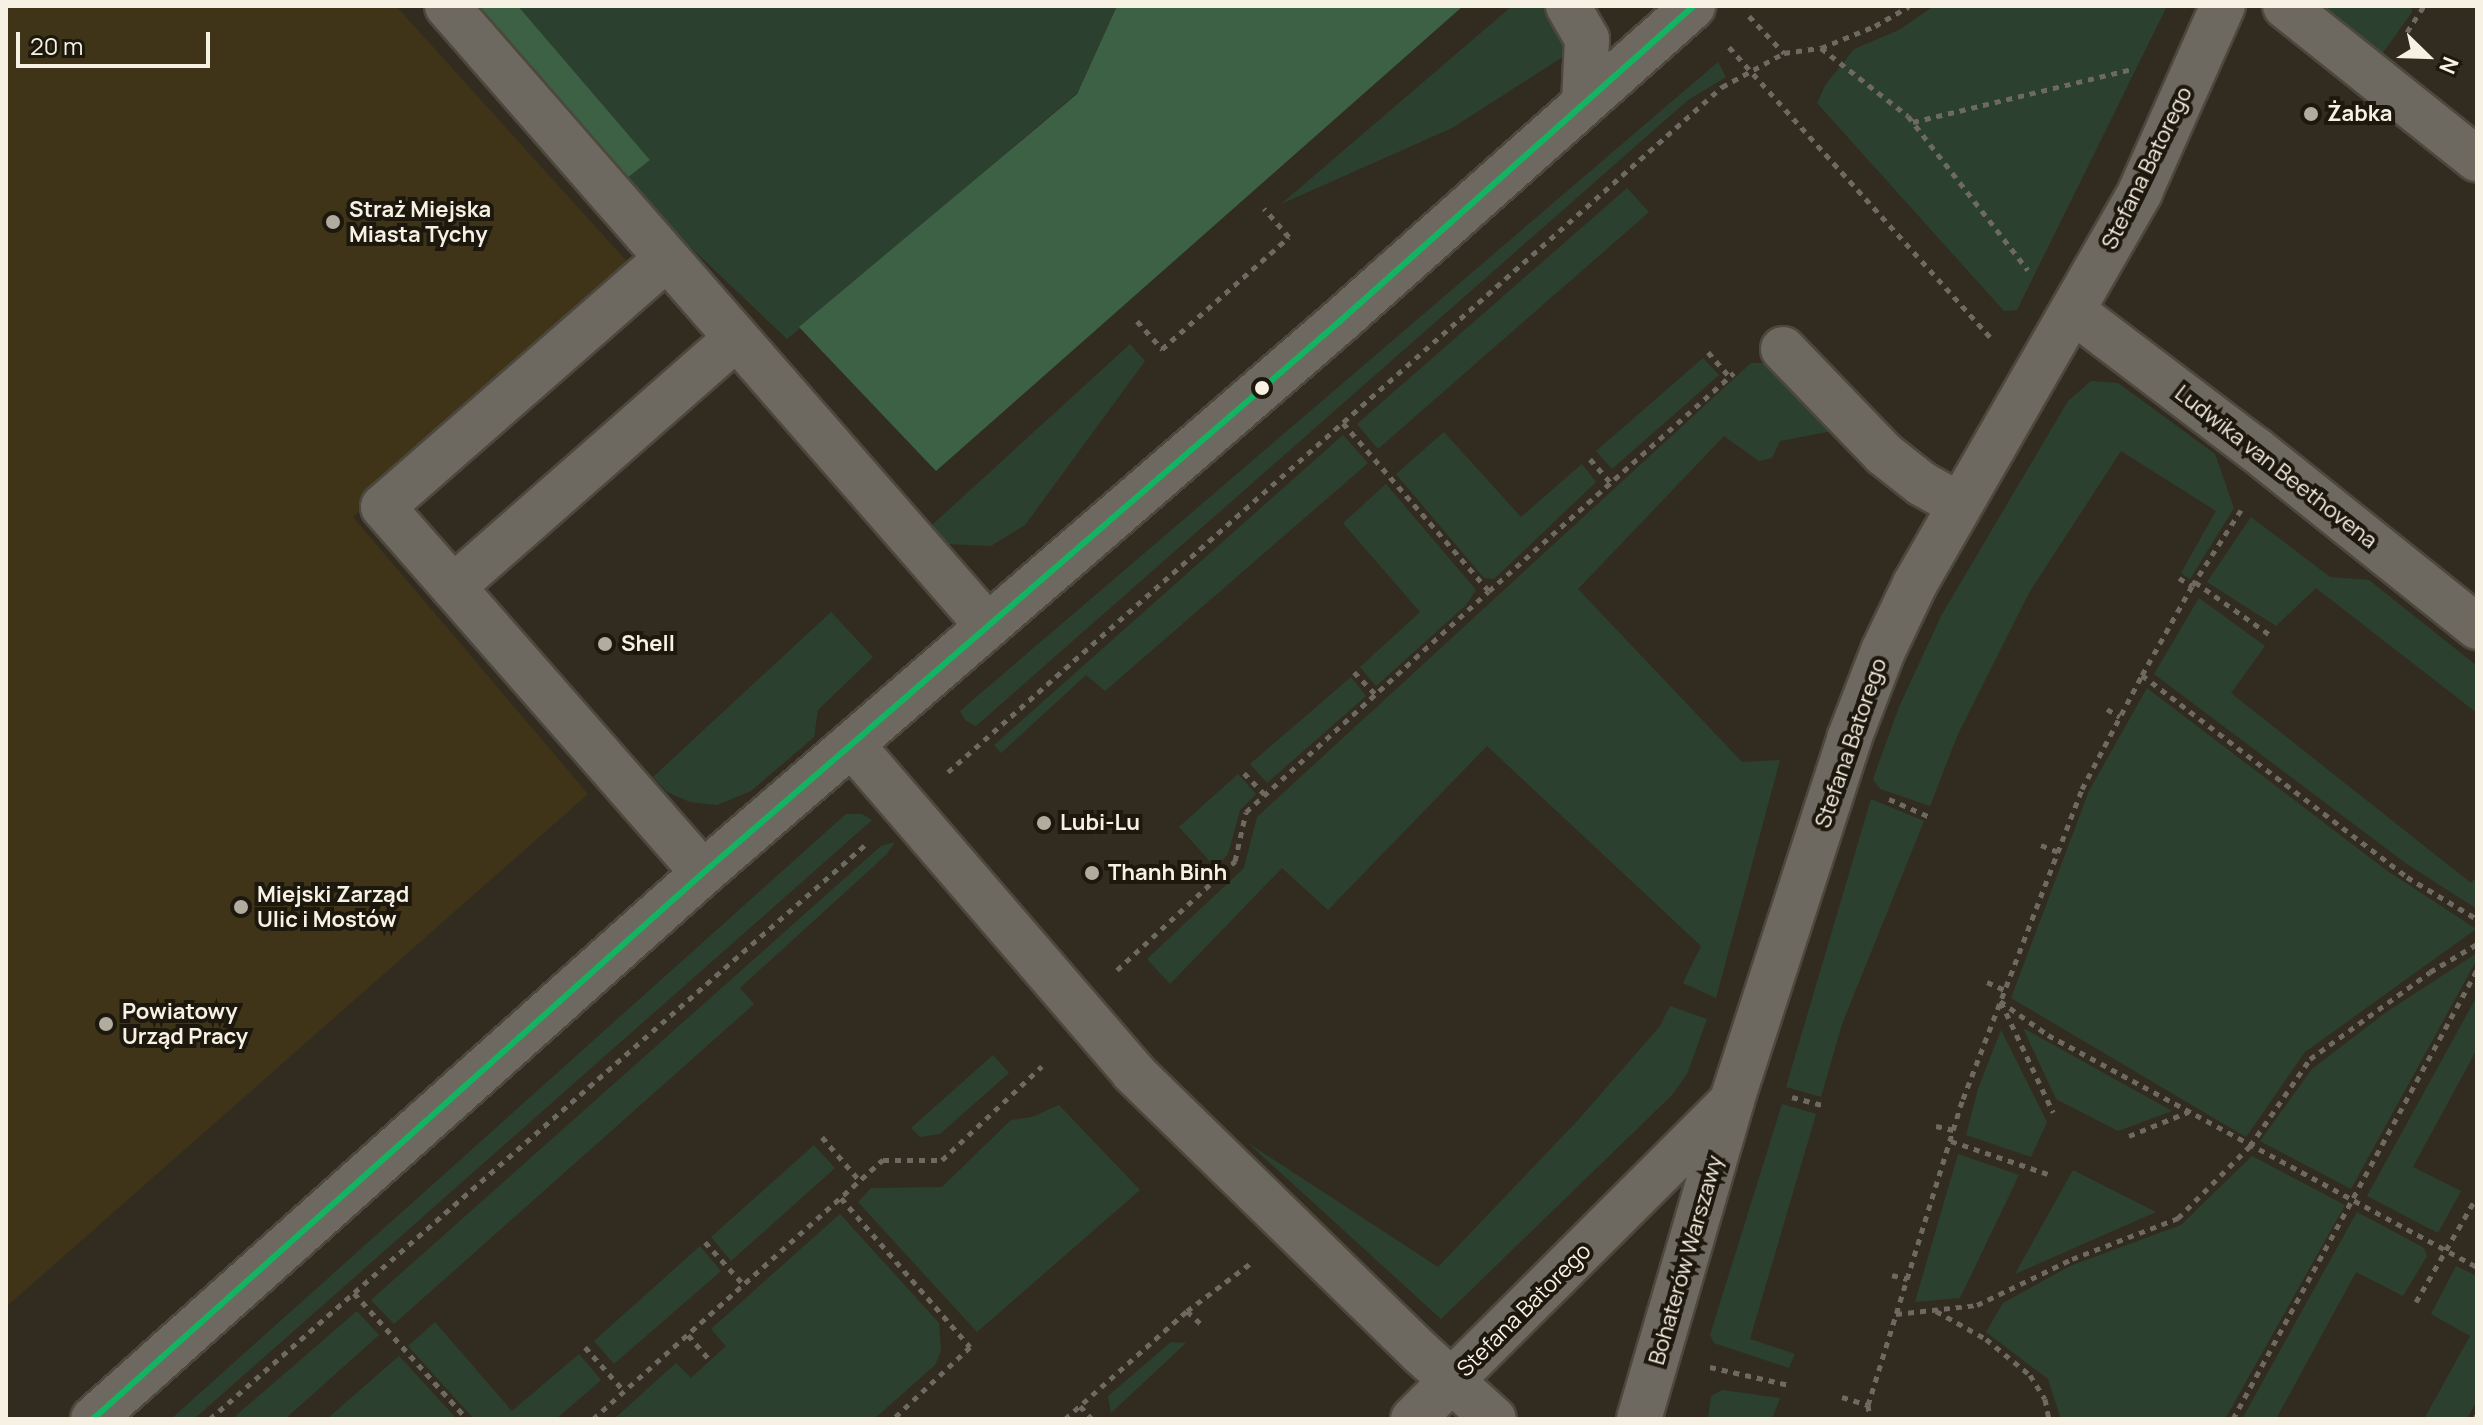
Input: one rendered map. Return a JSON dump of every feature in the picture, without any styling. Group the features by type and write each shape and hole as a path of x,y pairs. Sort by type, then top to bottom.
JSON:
{"street":[{"path":"447,6 987,625"},
{"path":"1568,6 1587,39 1584,102"},
{"path":"93,1419 703,873 1340,321 1693,6"},
{"name":"Stefana Batorego","path":"1413,1419 1732,1100 1855,724 1883,651 1915,584 2140,192 2223,6"},
{"path":"2285,6 2477,159"},
{"path":"666,259 383,507 703,873"},
{"name":"Ludwika van Beethovena","path":"2073,311 2255,449 2477,627"},
{"path":"453,587 735,339"},
{"path":"1783,349 1884,454 1922,484 1960,505"},
{"path":"853,746 1133,1072 1452,1382 1494,1419"},
{"name":"Bohaterów Warszawy","path":"1639,1419 1732,1100"}],"path":[{"path":"1740,6 1784,53"},
{"path":"210,1419 908,808 1722,87 1784,53 1821,48 1875,26 1909,6"},
{"path":"1821,48 1913,122 2032,275"},
{"path":"1913,122 2135,69"},
{"path":"1769,91 1992,340"},
{"path":"1137,321 1162,349 1289,237 1264,208"},
{"path":"1112,976 1235,861 1246,812 1751,358 1783,349"},
{"path":"1708,352 1730,377"},
{"path":"1343,423 1489,591"},
{"path":"1590,459 1611,483"},
{"path":"1870,1419 1868,1405 1954,1130 2082,789 2193,584 2245,504"},
{"path":"2179,578 2273,637"},
{"path":"1354,672 1376,695"},
{"path":"2142,675 2407,877 2477,919"},
{"path":"2107,709 2120,717"},
{"path":"1244,773 1265,795"},
{"path":"1876,793 1928,816"},
{"path":"2041,845 2058,852"},
{"path":"1896,1315 1977,1305 2072,1259 2178,1218 2250,1146 2310,1059 2430,972 2477,944"},
{"path":"2233,1419 2354,1203 2477,970"},
{"path":"1987,982 2005,990"},
{"path":"2000,1001 2053,1112"},
{"path":"2000,1001 2048,1035 2477,1267"},
{"path":"593,1419 883,1160 942,1160 1042,1066"},
{"path":"1787,1096 1822,1105"},
{"path":"2129,1136 2189,1112"},
{"path":"1936,1126 1954,1130"},
{"path":"822,1137 860,1181"},
{"path":"1951,1140 2048,1174"},
{"path":"841,1198 970,1347 893,1419"},
{"path":"2416,1302 2475,1200"},
{"path":"705,1242 744,1285"},
{"path":"1065,1419 1187,1311 1250,1263"},
{"path":"1892,1275 1907,1279"},
{"path":"354,1293 467,1419"},
{"path":"1934,1310 1986,1339 2030,1375 2045,1399 2049,1419"},
{"path":"1187,1311 1203,1326"},
{"path":"688,1335 710,1360"},
{"path":"585,1347 624,1391"},
{"path":"1698,1364 1789,1385"},
{"path":"1842,1397 1868,1405"},
{"path":"1080,1406 1092,1419"}],"shaded area":[{"path":"6,6 396,6 631,266 353,517 588,794 6,1307"}],"green space":[{"path":"474,6 518,6 650,160 622,182"},
{"path":"518,6 1117,6 1077,93 787,339 622,182 650,160"},
{"path":"1117,6 1463,6 936,471 799,327 1077,94"},
{"path":"1512,6 1552,6 1560,18 1564,56 1452,128 1281,204"},
{"path":"1934,6 2167,6 2017,310 2004,311 1817,103 1826,84 1854,49 1899,30"},
{"path":"2311,6 2411,6 2412,12 2377,61"},
{"path":"1718,62 1726,77 1688,100 976,726 965,720 960,711"},
{"path":"1627,188 1649,212 1378,449 1357,424"},
{"path":"1130,344 1145,361 1025,525 991,546 948,544 932,525"},
{"path":"1703,358 1719,375 1612,469 1596,451"},
{"path":"1751,363 1783,363 1832,431 1780,441 1772,458 1759,461 1724,436 1578,589 1742,762 1780,760 1716,998 1683,983 1701,946 1487,746 1328,910 1282,868 1170,984 1147,959 1244,868 1257,817"},
{"path":"2091,381 2118,383 2215,454 2234,508 2190,579 2181,573 2216,511 2121,451 2030,591 1958,734 1930,806 1880,789 1873,779 1899,707 1941,616 2068,401"},
{"path":"1444,432 1521,517 1582,464 1596,482 1494,579 1484,578 1396,474"},
{"path":"1343,435 1368,463 1105,691 1086,675 1001,753 994,745"},
{"path":"1386,484 1476,590 1466,605 1376,686 1360,667 1420,612 1343,523"},
{"path":"2251,517 2330,577 2369,580 2477,666 2477,713 2316,588 2276,626 2207,582"},
{"path":"2199,598 2265,646 2231,693 2471,883 2477,876 2477,909 2407,864 2154,674"},
{"path":"831,612 873,657 818,710 814,737 751,791 717,805 690,802 667,792 653,777"},
{"path":"1351,677 1366,696 1267,783 1250,764"},
{"path":"2147,688 2386,870 2476,929 2305,1052 2246,1137 2011,998 2089,791"},
{"path":"1238,774 1256,794 1240,810 1228,854 1216,868 1179,827"},
{"path":"1871,799 1924,821 1842,1024 1821,1097 1786,1087"},
{"path":"846,814 862,814 872,820 194,1419 171,1419"},
{"path":"895,842 887,854 740,988 754,1004 394,1324 371,1300 881,846"},
{"path":"2477,953 2477,959 2351,1189 2260,1141 2312,1069 2385,1013"},
{"path":"2477,996 2477,1049 2413,1167 2461,1191 2438,1233 2367,1196"},
{"path":"1670,1006 1707,1019 1687,1074 1672,1095 1441,1319 1248,1143 1438,1267 1580,1118 1660,1026"},
{"path":"2023,1028 2172,1111 2118,1131 2056,1099"},
{"path":"2001,1030 2047,1122 2031,1157 1966,1135 1978,1089"},
{"path":"993,1055 1009,1073 940,1134 920,1137 911,1128"},
{"path":"1782,1104 1816,1114 1750,1339 1795,1354 1789,1368 1714,1343 1710,1335"},
{"path":"1059,1105 1140,1190 977,1332 858,1202 871,1188 942,1187 1011,1120 1032,1117"},
{"path":"814,1145 835,1168 731,1261 711,1237"},
{"path":"1958,1154 2019,1175 1960,1298 1915,1302"},
{"path":"2252,1156 2345,1205 2225,1419 2061,1419 2048,1379 1986,1332 2003,1303 2070,1266 2181,1225"},
{"path":"2073,1170 2156,1212 2015,1274"},
{"path":"2357,1212 2424,1248 2427,1256 2403,1296 2356,1272 2276,1419 2242,1419"},
{"path":"840,1214 939,1323 941,1351 935,1365 874,1419 614,1419 676,1363 691,1378 726,1346 711,1329"},
{"path":"700,1246 721,1271 614,1364 594,1341"},
{"path":"2456,1266 2477,1276 2477,1400 2467,1419 2424,1419 2470,1336 2431,1314"},
{"path":"357,1311 379,1335 285,1419 232,1419"},
{"path":"435,1322 512,1411 579,1354 601,1380 556,1419 474,1419 408,1346"},
{"path":"1171,1342 1186,1343 1111,1413 1108,1396"},
{"path":"399,1356 457,1419 327,1419"},
{"path":"1722,1390 1780,1398 1772,1419 1708,1419 1711,1396"}],"transit line":[{"path":"93,1419 703,873 1340,321 1693,6"}],"place":[{"name":"Żabka","path":"2311,114"},
{"name":"Straż Miejska Miasta Tychy","path":"333,222"},
{"name":"Shell","path":"605,644"},
{"name":"Lubi-Lu","path":"1044,823"},
{"name":"Thanh Binh","path":"1092,873"},
{"name":"Miejski Zarząd Ulic i Mostów","path":"241,907"},
{"name":"Powiatowy Urząd Pracy","path":"106,1024"}]}
